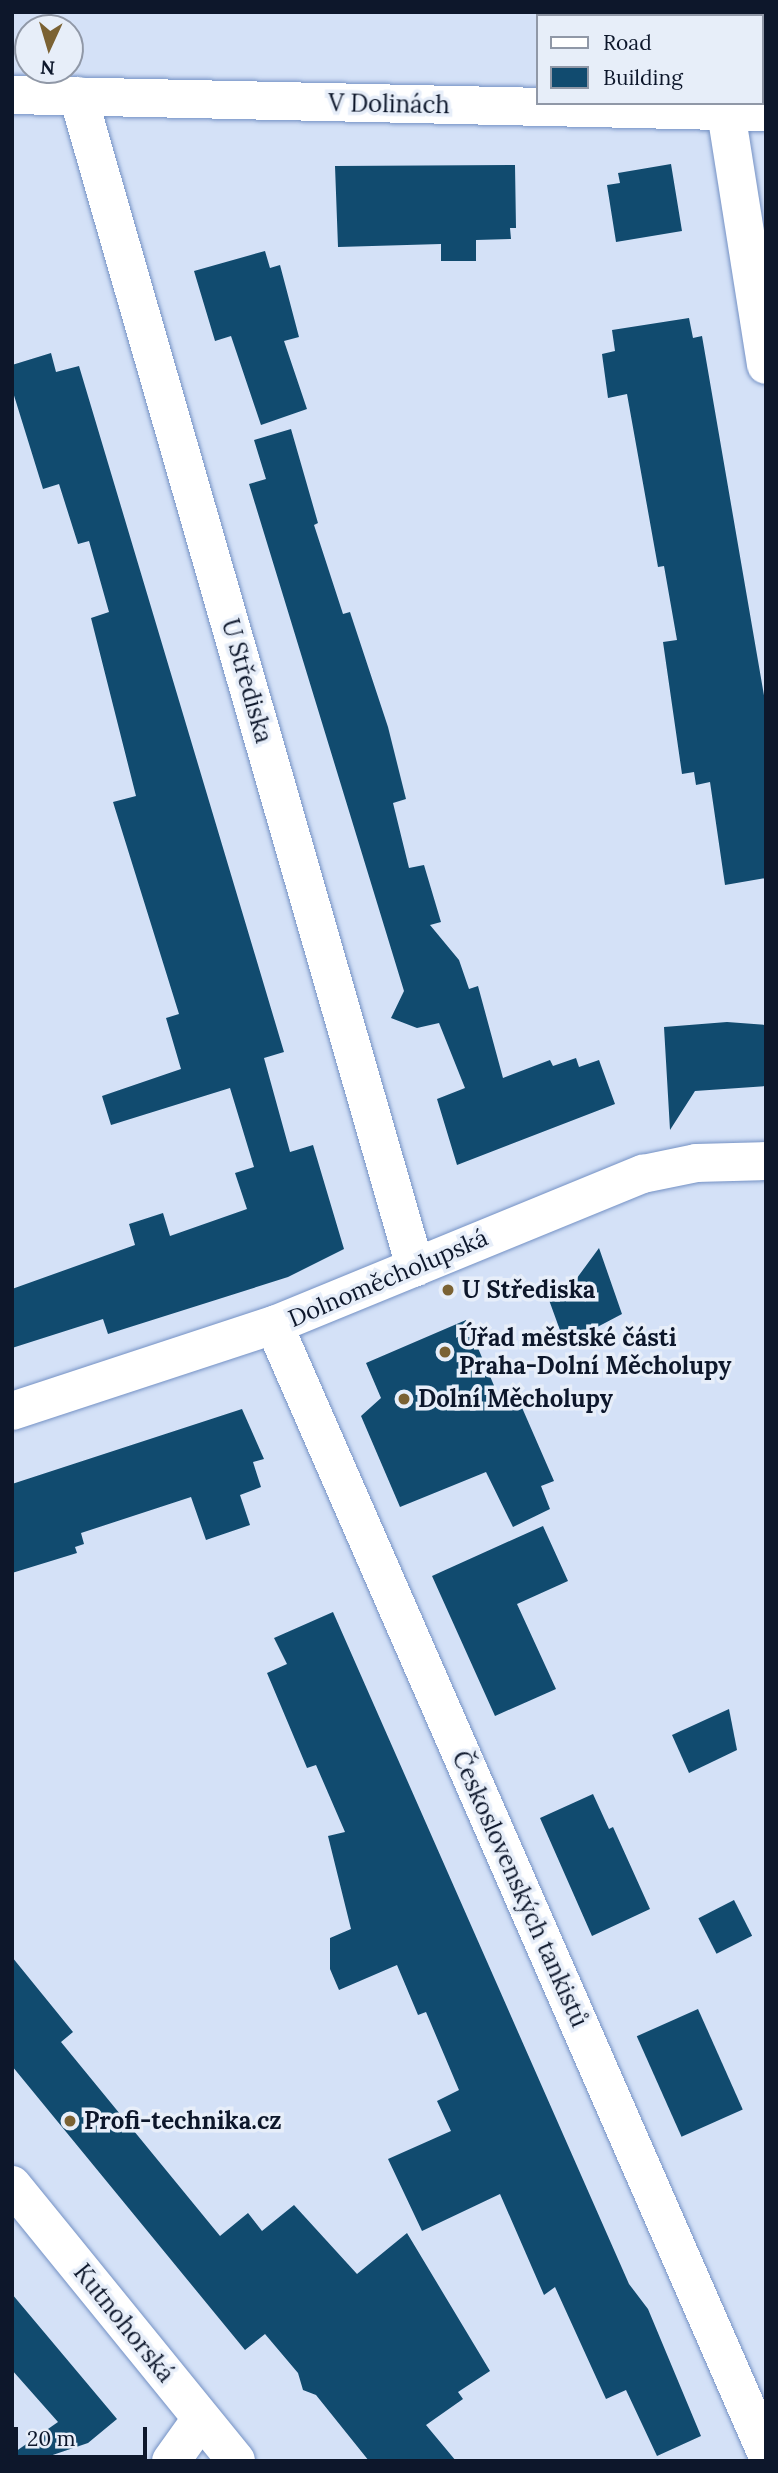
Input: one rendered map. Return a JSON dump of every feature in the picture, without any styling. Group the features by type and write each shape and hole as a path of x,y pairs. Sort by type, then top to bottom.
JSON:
{"street":[{"name":"V Dolinách","path":"12,95 766,112"},
{"name":"U Střediska","path":"78,96 415,1266"},
{"path":"726,112 766,365"},
{"name":"Dolnoměcholupská","path":"12,1411 274,1325 643,1174 696,1163 766,1161"},
{"name":"Československých tankistů","path":"274,1325 766,2452"},
{"name":"Kutnohorská","path":"12,2185 236,2461"},
{"path":"171,2461 201,2419"}],"building":[{"path":"671,164 682,231 616,242 607,185 620,183 618,173"},
{"path":"515,165 516,228 510,228 511,239 476,240 476,261 441,261 441,244 338,247 335,166"},
{"path":"265,251 270,268 280,265 299,337 284,341 307,409 261,425 231,336 215,341 194,271"},
{"path":"689,318 693,338 702,336 766,707 766,878 725,885 710,782 696,785 694,772 682,774 663,642 677,640 664,566 658,567 627,394 608,398 602,354 615,351 612,330"},
{"path":"51,353 56,372 79,366 284,1052 264,1058 290,1152 313,1145 344,1249 288,1277 108,1334 103,1319 12,1348 12,1289 135,1245 129,1224 163,1213 170,1236 247,1209 235,1173 254,1167 230,1088 111,1125 102,1096 181,1069 166,1018 179,1014 113,802 136,796 91,618 109,612 89,541 78,544 59,484 43,489 12,389 12,365"},
{"path":"291,429 318,523 314,525 343,614 350,612 388,727 406,799 393,803 409,868 424,865 441,922 430,925 459,960 469,989 478,986 503,1078 550,1060 553,1066 576,1058 579,1067 599,1060 615,1104 457,1165 437,1099 465,1088 439,1023 417,1028 391,1018 404,991 249,484 266,479 254,440"},
{"path":"727,1022 766,1025 766,1086 695,1091 670,1130 664,1027"},
{"path":"599,1248 622,1314 565,1344 545,1289 577,1278"},
{"path":"466,1320 504,1409 520,1403 554,1481 541,1486 550,1509 513,1527 486,1472 400,1507 361,1416 381,1398 366,1363"},
{"path":"242,1409 264,1459 253,1462 261,1487 240,1495 250,1525 206,1540 191,1497 81,1533 84,1544 75,1547 77,1553 12,1573 12,1484"},
{"path":"543,1526 568,1581 517,1604 556,1689 495,1716 432,1576"},
{"path":"333,1612 629,2284 648,2309 701,2436 657,2456 626,2390 606,2399 555,2287 544,2295 500,2194 422,2231 388,2159 451,2131 437,2101 459,2090 426,2012 418,2015 397,1965 339,1990 330,1969 330,1938 351,1929 328,1836 345,1832 316,1765 307,1768 267,1673 287,1664 274,1638"},
{"path":"729,1709 737,1750 689,1773 672,1735"},
{"path":"593,1794 609,1829 613,1827 650,1909 592,1936 540,1818"},
{"path":"734,1900 752,1936 717,1954 698,1918"},
{"path":"12,1957 73,2032 61,2042 220,2236 248,2213 262,2231 294,2205 357,2274 407,2233 490,2371 458,2392 463,2399 426,2425 456,2461 369,2461 316,2395 303,2390 298,2373 265,2334 245,2350 12,2066"},
{"path":"698,2009 743,2109 682,2137 637,2036"},
{"path":"12,2294 117,2419 88,2443 35,2461 12,2461 12,2454 58,2422 12,2370"}],"place":[{"name":"U Střediska","path":"448,1290"},
{"name":"Úřad městské části Praha-Dolní Měcholupy","path":"445,1352"},
{"name":"Dolní Měcholupy","path":"404,1399"},
{"name":"Profi-technika.cz","path":"70,2121"}]}
